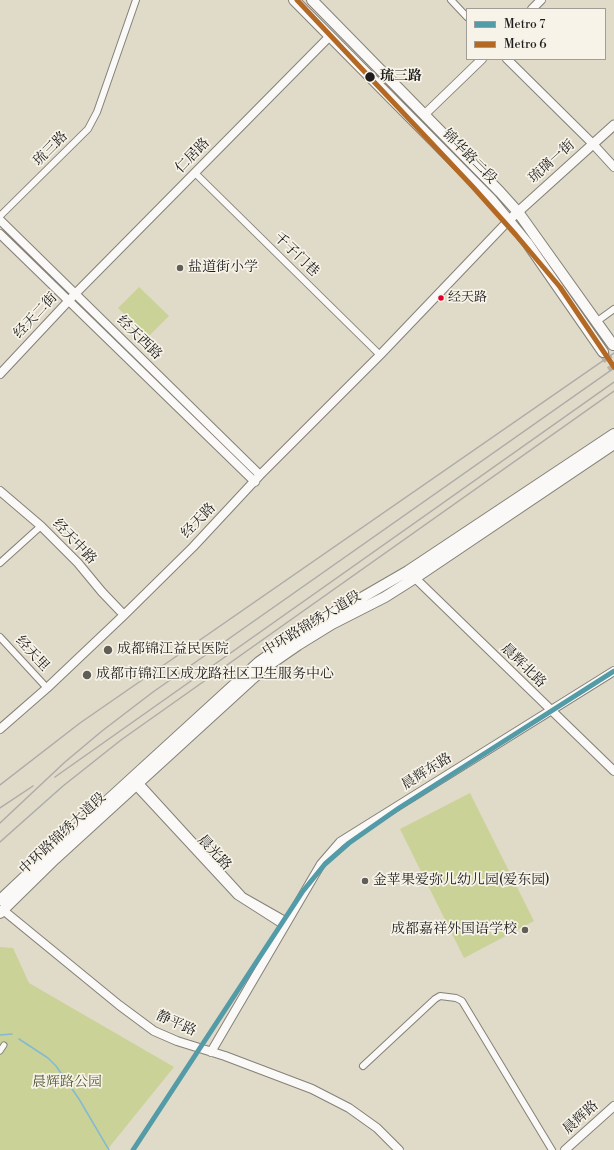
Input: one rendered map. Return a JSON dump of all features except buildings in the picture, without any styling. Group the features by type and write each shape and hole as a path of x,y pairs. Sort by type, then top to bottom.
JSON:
{"main road":[{"name":"锦华路二段","path":"294,0 491,199 528,244 603,352"},
{"name":"锦华路二段","path":"312,0 518,212 613,345"},
{"name":"琉璃一街","path":"509,220 614,126"},
{"name":"中环路锦绣大道段","path":"1,907 50,853 258,662 294,637 408,571 614,434"},
{"name":"中环路锦绣大道段","path":"1,907 269,665 332,624 385,597 415,578 614,444"}],"street":[{"name":"琉三路","path":"0,216 88,129 97,112 136,0"},
{"path":"451,0 466,16"},
{"path":"533,8 541,0"},
{"name":"仁居路","path":"75,294 330,36"},
{"path":"424,115 481,60"},
{"path":"508,60 593,144 614,167"},
{"name":"千子门巷","path":"195,173 380,355"},
{"name":"经天西路","path":"0,220 260,475"},
{"name":"经天路","path":"0,729 47,688 193,547 260,475 380,355 509,220"},
{"name":"经天西路","path":"0,234 255,482"},
{"name":"经天二街","path":"0,374 75,294"},
{"path":"596,322 614,309"},
{"name":"经天中路","path":"0,491 41,526 78,563 102,592 124,615"},
{"path":"0,563 41,526"},
{"name":"晨辉北路","path":"415,578 614,771"},
{"name":"经天里","path":"0,637 47,688"},
{"name":"晨辉东路","path":"211,1052 321,864 340,842 614,671"},
{"name":"晨光路","path":"137,784 237,896 286,923"},
{"name":"静平路","path":"1,907 119,1005 154,1031 177,1041 312,1089 349,1108 377,1128 399,1150"},
{"path":"363,1066 435,999 440,996 456,998 462,1001 552,1150"},
{"path":"0,1051 4,1045"},
{"name":"晨辉路","path":"565,1150 614,1106"}],"green space":[{"path":"139,287 169,316 148,337 118,308"},
{"path":"470,793 534,921 464,958 400,829"},
{"name":"晨辉路公园","path":"0,947 13,948 29,983 174,1067 107,1150 0,1150"}],"waterway":[{"path":"0,1035 12,1034"},
{"path":"19,1039 48,1058 56,1066 79,1099 109,1150"}],"tunnel":[{"path":"603,352 614,369"}],"railway":[{"path":"0,785 80,723 614,353"},
{"path":"0,823 65,762 102,731 153,692 614,368"},
{"path":"55,777 614,382"},
{"path":"0,842 63,786 121,740 614,391"},
{"path":"0,808 33,786"}],"metro line":[{"name":"6","path":"297,0 473,187 516,235 560,287 614,367"},
{"name":"7","path":"133,1150 303,891 325,864 349,843 399,808 614,671"}],"place":[{"name":"琉三路","path":"370,77"},
{"name":"盐道街小学","path":"180,268"},
{"name":"经天路","path":"441,298"},
{"name":"成都锦江益民医院","path":"108,650"},
{"name":"成都市锦江区成龙路社区卫生服务中心","path":"87,675"},
{"name":"金苹果爱弥儿幼儿园(爱东园)","path":"365,881"},
{"name":"成都嘉祥外国语学校","path":"525,930"}]}
